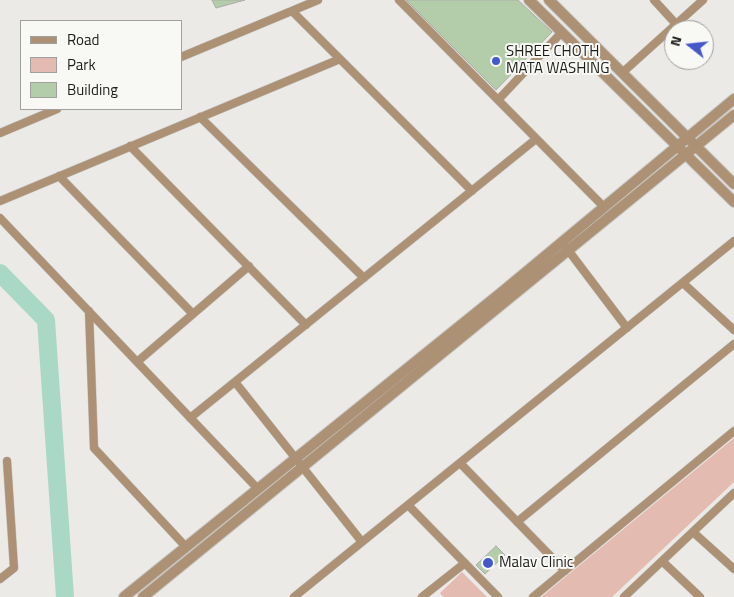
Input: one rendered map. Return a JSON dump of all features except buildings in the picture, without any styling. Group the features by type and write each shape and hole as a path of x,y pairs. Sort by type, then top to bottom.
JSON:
{"street":[{"path":"182,57 318,0"},
{"path":"399,0 604,207"},
{"path":"529,0 676,147 734,202"},
{"path":"549,0 734,184"},
{"path":"654,0 672,20"},
{"path":"680,20 703,0"},
{"path":"292,11 472,191"},
{"path":"498,100 562,32"},
{"path":"622,73 664,35"},
{"path":"0,201 340,59"},
{"path":"124,597 562,242 734,99"},
{"path":"0,133 55,110"},
{"path":"143,597 734,115"},
{"path":"200,117 364,278"},
{"path":"190,418 536,139"},
{"path":"130,146 306,325"},
{"path":"58,176 193,314"},
{"path":"0,218 258,489"},
{"path":"294,597 734,241"},
{"path":"562,242 627,328"},
{"path":"137,362 249,266"},
{"path":"683,283 734,330"},
{"path":"88,311 94,448 186,547"},
{"path":"517,522 734,344"},
{"path":"235,382 362,542"},
{"path":"533,597 734,431"},
{"path":"0,467 7,461 14,568 0,579"},
{"path":"460,463 565,571"},
{"path":"626,596 734,492"},
{"path":"727,499 734,506"},
{"path":"408,505 498,597"},
{"path":"693,532 734,569"},
{"path":"662,561 700,597"},
{"path":"422,597 433,594 465,563"}],"green space":[{"path":"734,438 734,482 612,597 541,597"},
{"path":"462,572 487,597 443,597 440,593"}],"waterway":[{"path":"0,273 46,320 65,597"}],"place":[{"name":"SHREE CHOTH MATA WASHING","path":"496,61"},
{"name":"Malav Clinic","path":"488,563"}]}
